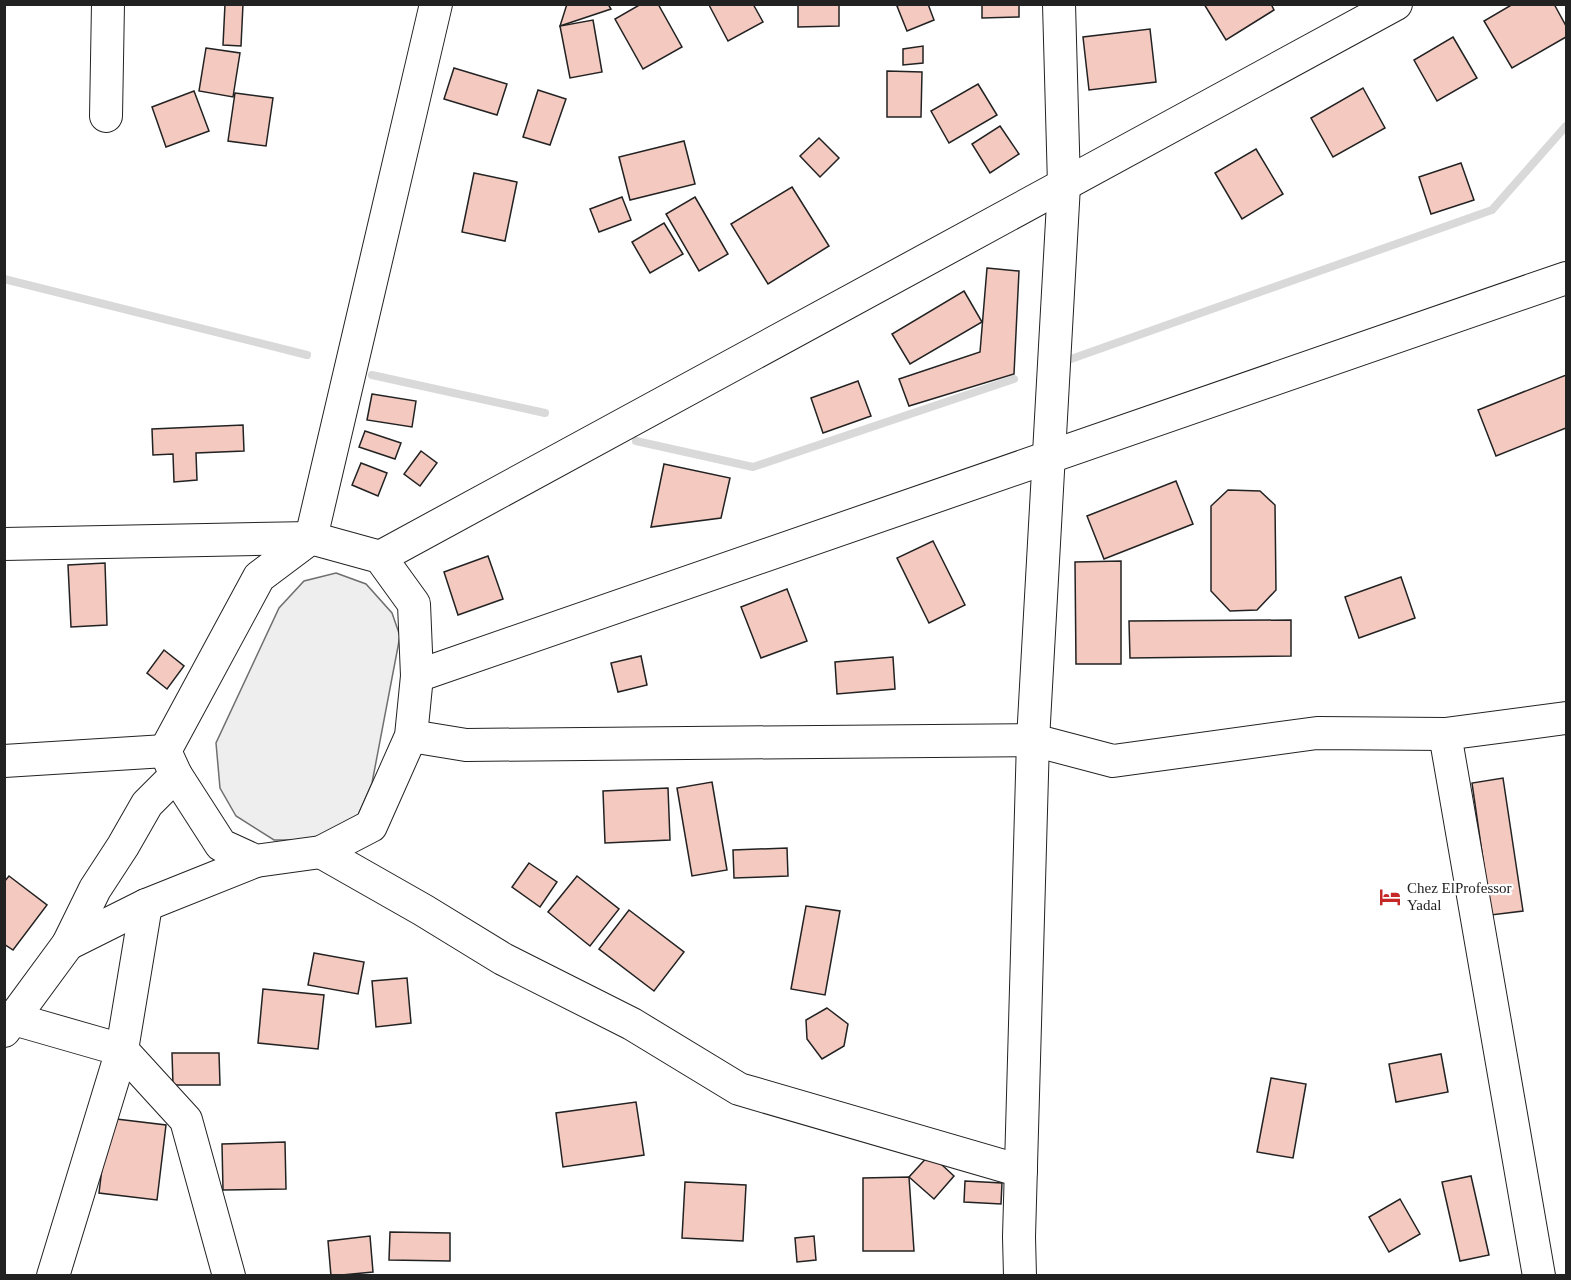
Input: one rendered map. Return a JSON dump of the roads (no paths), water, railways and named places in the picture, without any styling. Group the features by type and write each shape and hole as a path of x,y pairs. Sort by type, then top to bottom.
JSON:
{"street":[{"path":"106,116 108,4"},
{"path":"229,1275 186,1120 122,1050 9,1025 68,944 95,889 123,846 170,763 259,577 311,538 436,4"},
{"path":"1020,1275 1018,1237 1033,740 1064,185 1059,4"},
{"path":"380,557 1396,4"},
{"path":"417,676 1566,278"},
{"path":"4,544 311,538 380,557 414,604 417,676 411,736 371,826 321,852 256,861 146,904 68,944"},
{"path":"411,736 466,745 1033,740 1113,761 1317,733 1445,734 1566,718"},
{"path":"1445,734 1539,1275"},
{"path":"4,761 170,763"},
{"path":"170,763 221,845 256,861"},
{"path":"321,852 503,959 632,1024 739,1089 1021,1172"},
{"path":"53,1275 122,1050 146,904"}],"waterway":[{"path":"1071,359 1492,210 1566,126"},
{"path":"4,279 307,355"},
{"path":"372,375 545,413"},
{"path":"636,441 753,467 1014,379"}],"place":[{"name":"Chez ElProfessor Yadal","path":"1390,897"}]}
